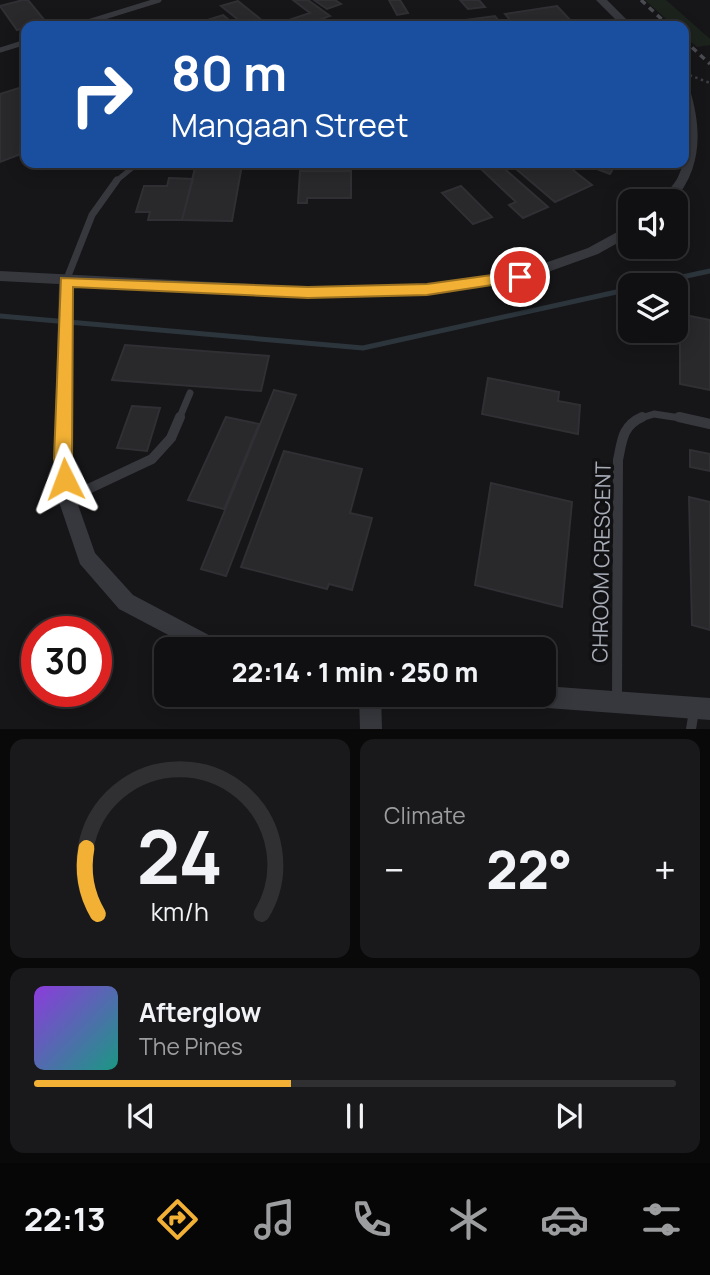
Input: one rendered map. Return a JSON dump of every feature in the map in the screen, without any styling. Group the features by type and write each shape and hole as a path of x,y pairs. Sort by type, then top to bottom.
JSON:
{"street":[{"path":"601,0 623,21"},
{"path":"689,103 693,114 694,142 689,157"},
{"path":"678,189 685,168"},
{"path":"0,276 308,292 427,289 520,277 593,251 618,237"},
{"path":"66,281 63,459 67,499 87,558 126,602 192,637"},
{"path":"556,698 617,703 698,715"},
{"path":"370,707 370,729"}],"lane":[{"path":"91,21 159,0"},
{"path":"0,50 21,44"},
{"path":"66,281 100,198 129,168"},
{"path":"67,499 152,458 171,438 190,393"},
{"name":"CHROOM CRESCENT","path":"617,703 618,460 625,429 641,417 664,414 710,424"}],"path":[{"path":"689,75 710,83"}],"shaded area":[{"path":"645,0 666,0 710,39 710,45 697,47 689,40 689,21 668,21"}],"building":[{"path":"28,0 45,21 21,21 21,29 17,30 0,6"},
{"path":"293,0 308,0 330,16 316,21 286,21 310,13"},
{"path":"314,0 335,0 341,4 327,9"},
{"path":"389,0 400,0 408,13 397,15"},
{"path":"460,0 479,0 485,7 468,9"},
{"path":"238,1 263,21 240,21 221,6"},
{"path":"557,6 571,21 511,21 505,14"},
{"path":"223,15 230,21 204,21"},
{"path":"495,16 499,21 458,21"},
{"path":"21,87 21,154 0,162 0,94"},
{"path":"195,168 241,168 232,221 182,220"},
{"path":"504,168 548,207 523,218 509,205 516,202 482,170"},
{"path":"515,168 570,168 592,185 555,202"},
{"path":"594,168 613,168 610,174"},
{"path":"300,171 351,171 351,198 307,198 307,203 298,203"},
{"path":"169,178 193,179 182,220 148,220 150,212 136,212 144,186 167,186"},
{"path":"461,186 492,217 473,224 442,193"},
{"path":"688,316 710,320 710,390 680,384 680,343 688,343"},
{"path":"125,345 269,356 261,391 112,380"},
{"path":"488,378 559,392 558,401 580,405 578,434 482,414"},
{"path":"274,390 296,395 226,576 201,569"},
{"path":"132,406 160,408 147,451 117,448"},
{"path":"226,417 259,424 224,509 188,500"},
{"path":"690,450 710,454 710,471 690,467"},
{"path":"284,451 362,469 350,513 372,518 352,590 329,584 327,589 241,567"},
{"path":"491,483 572,502 562,607 475,585"},
{"path":"689,497 710,502 710,630 692,625"}],"waterway":[{"path":"688,276 710,271"},
{"path":"0,316 363,348 618,292"}],"railway":[{"path":"641,0 664,21"},
{"path":"689,45 710,64"}],"route":[{"path":"65,479 63,459 66,281 308,292 427,289 520,277"}]}
